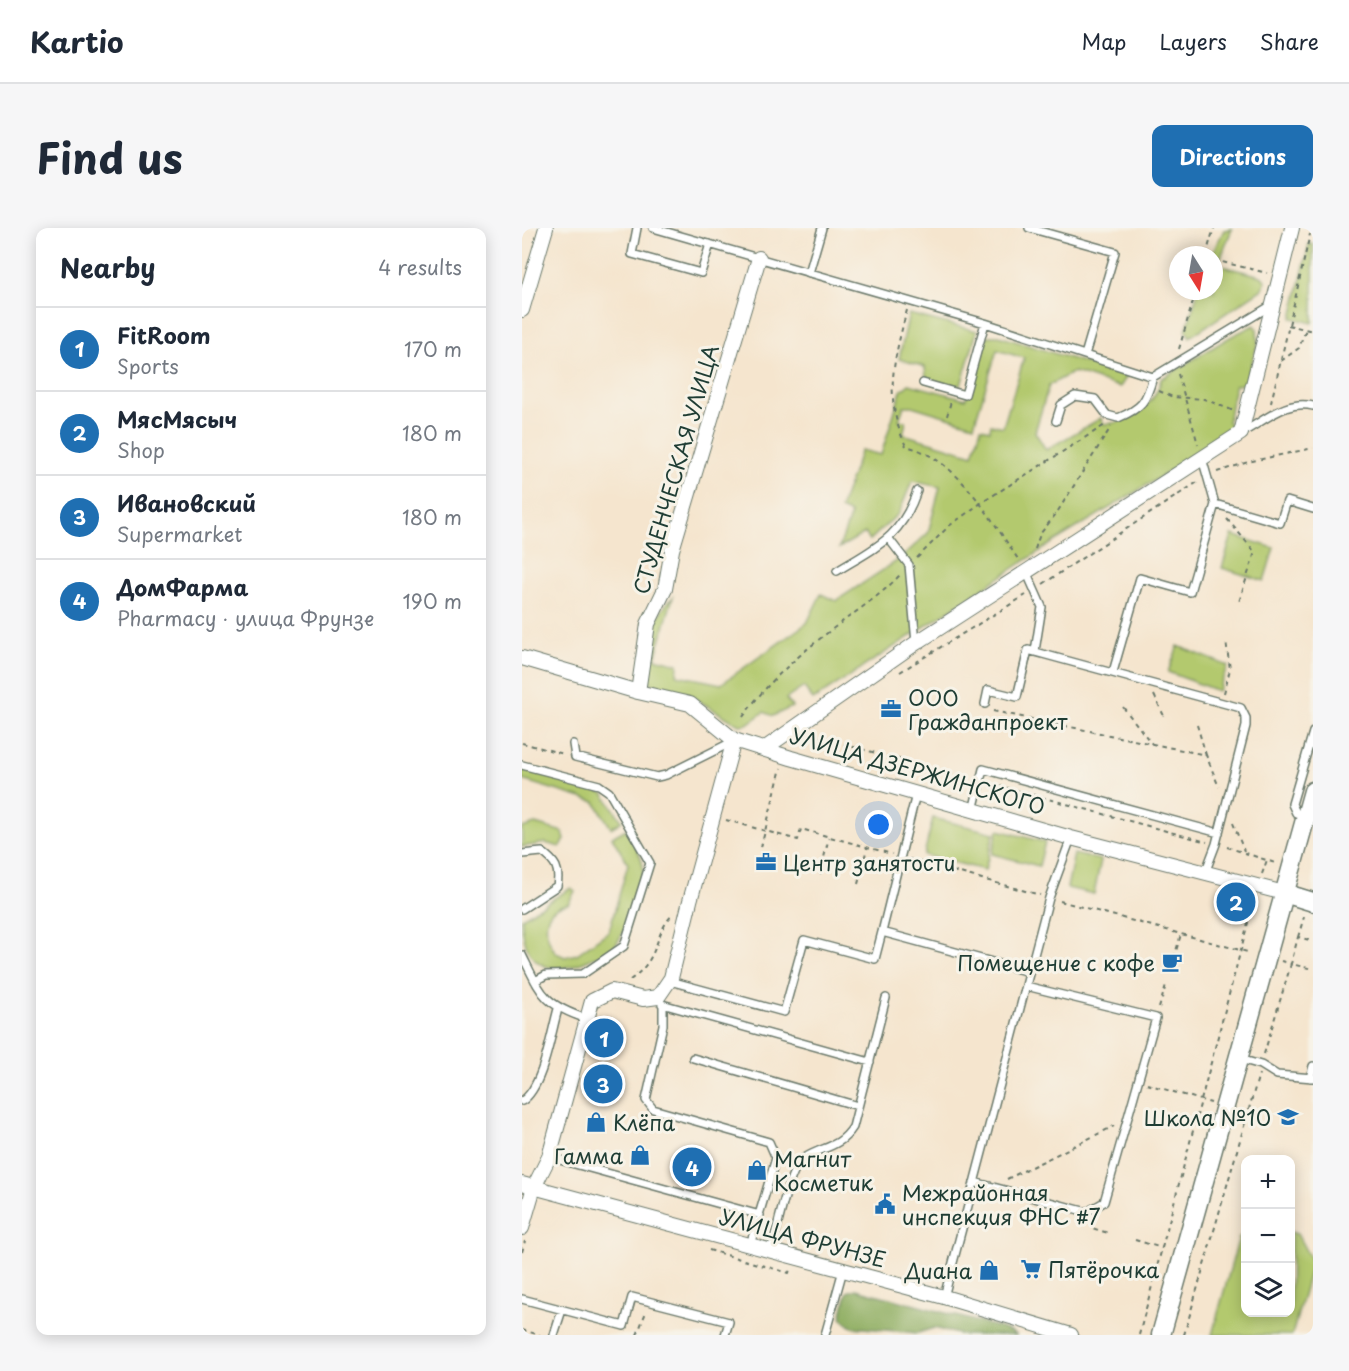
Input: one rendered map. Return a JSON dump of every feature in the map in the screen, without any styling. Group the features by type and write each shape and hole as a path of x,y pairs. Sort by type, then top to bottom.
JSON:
{"street":[{"path":"522,310 546,228"},
{"path":"764,748 916,643 1241,433 1292,228"},
{"name":"СТУДЕНЧЕСКАЯ УЛИЦА","path":"638,692 648,624 664,589 672,550 759,258"},
{"name":"УЛИЦА ДЗЕРЖИНСКОГО","path":"522,658 638,692 690,704 734,740 791,758 973,811 1313,902"},
{"path":"522,1228 528,1186 549,1157 592,1001 612,991 660,1001 670,981 734,740"},
{"path":"1161,1335 1313,791"},
{"name":"УЛИЦА ФРУНЗЕ","path":"528,1186 944,1297 1071,1335"}],"lane":[{"path":"637,228 632,254 701,273 710,244"},
{"path":"653,228 985,323 1153,377"},
{"path":"810,273 822,228"},
{"path":"1029,228 1115,252 1085,355"},
{"path":"1056,421 1061,405 1076,396 1095,399 1107,415 1118,418 1136,410 1148,396 1153,377 1272,305"},
{"path":"923,383 965,395 985,323"},
{"path":"1241,433 1267,420 1283,408 1300,403 1313,406"},
{"path":"1113,672 1140,578 1190,592 1215,504 1202,458"},
{"path":"837,571 889,539 909,515 917,491"},
{"path":"1215,504 1280,523 1287,501 1313,509"},
{"path":"889,539 909,565 916,643"},
{"path":"1026,571 1042,606 1035,651"},
{"path":"985,704 988,690 1017,697 1028,650 1241,708 1246,718 1216,844 1205,873"},
{"path":"1306,815 1296,813 1292,804 1313,732"},
{"path":"573,744 575,757 657,777 666,775 734,740"},
{"path":"522,765 599,785 609,792 650,863 624,946 583,974 546,975 535,981"},
{"path":"973,811 983,769 1218,833"},
{"path":"670,981 784,1012 804,940 875,959 916,794"},
{"path":"944,1297 1049,898 1071,838"},
{"path":"522,854 542,852 555,861 559,874 557,886 522,909"},
{"path":"882,932 1029,972"},
{"path":"522,955 545,997 558,1009 587,1019"},
{"path":"974,1182 1087,1212 1104,1202 1156,1018 1026,986"},
{"path":"771,1251 797,1166 801,1160 845,1140 853,1127 886,998"},
{"path":"750,1245 776,1158 769,1142 653,1110 646,1100 663,1025 660,1001 870,1062"},
{"path":"522,1101 530,1097 546,1057 558,1009"},
{"path":"693,1058 858,1106"},
{"path":"1238,1059 1261,1065 1277,1075 1311,1078 1313,1066"},
{"path":"549,1157 760,1215"},
{"path":"825,1335 843,1270"},
{"path":"522,1299 624,1326 632,1296 729,1322 725,1335"},
{"path":"555,1335 562,1310"}],"path":[{"path":"1209,246 1214,228"},
{"path":"1267,420 1310,234"},
{"path":"1223,262 1279,276"},
{"path":"1193,300 1175,363 1202,458"},
{"path":"909,302 892,367 896,424 906,446 924,450 953,474 981,503 1026,571"},
{"path":"1288,325 1313,331"},
{"path":"1280,362 1299,348 1305,329"},
{"path":"1151,387 1173,397 1204,399 1226,410 1245,414"},
{"path":"947,416 953,392"},
{"path":"743,717 764,689 830,631 887,589 949,526 1091,431 1118,418"},
{"path":"1026,571 1041,534 1118,418"},
{"path":"892,677 1035,590 1207,475 1248,462 1313,448"},
{"path":"1229,508 1227,519 1255,552 1238,605"},
{"path":"1222,702 1230,669 1226,641"},
{"path":"1147,682 1164,716"},
{"path":"985,704 984,709 1206,755"},
{"path":"1123,707 1152,744"},
{"path":"1197,725 1206,755 1244,851"},
{"path":"801,733 1244,851 1283,866"},
{"path":"522,743 575,757"},
{"path":"761,847 782,763 791,758"},
{"path":"723,819 798,840 801,829 1258,955"},
{"path":"820,874 829,837"},
{"path":"858,884 867,848"},
{"path":"1139,1335 1257,886 1267,860"},
{"path":"612,991 644,970 653,958 668,920 690,901"},
{"path":"1174,958 1181,934"},
{"path":"1184,1335 1298,937 1313,941"},
{"path":"1278,961 1313,969"},
{"path":"1156,1018 1166,985"},
{"path":"1138,1082 1248,1113"},
{"path":"991,1187 1128,1119"},
{"path":"1087,1212 1092,1228 1108,1233"},
{"path":"1135,1240 1162,1248"},
{"path":"637,1335 650,1301"},
{"path":"522,1330 540,1335"}],"green space":[{"path":"1232,229 1223,252 1223,246 1216,246 1224,230"},
{"path":"1309,244 1313,244 1313,323 1292,318"},
{"path":"1223,266 1261,276 1266,281 1261,290 1190,337 1186,331 1195,300 1223,300"},
{"path":"909,314 977,331 961,385 955,387 926,379 925,367 899,359"},
{"path":"1254,325 1257,329 1258,343 1245,384 1235,385 1228,422 1233,425 1226,437 1055,541 813,700 804,687 786,699 792,707 773,716 764,712 747,724 739,725 686,693 662,689 647,681 648,647 654,625 673,597 655,658 678,664 677,675 721,684 807,623 821,594 836,601 900,559 928,533 940,487 912,481 899,513 870,540 865,533 839,548 851,514 840,509 861,450 881,455 901,391 909,384 966,399 983,344 988,336 999,336 1127,376 1120,387 1074,372 1049,385 1035,432 1046,450 1101,418 1104,424 1132,416 1148,404 1161,379","holes":["997,350 1024,358 1003,427 991,424 990,430 981,428 973,455 903,434 906,422 899,420 904,406 912,406 974,425"]},
{"path":"1232,535 1274,548 1264,581 1222,568"},
{"path":"1178,646 1228,666 1218,691 1168,672"},
{"path":"522,769 603,793 622,821 611,828 595,802 522,780"},
{"path":"933,818 994,833 985,870 924,855"},
{"path":"535,824 563,832 565,840 560,847 545,843 522,847 522,828"},
{"path":"626,829 641,857 643,867 632,910 617,943 607,952 576,965 562,968 541,964 527,947 522,918 571,888 575,891 568,904 552,911 548,917 548,938 556,953 565,957 577,954 609,931 628,864 612,837"},
{"path":"998,830 1045,842 1039,866 992,854"},
{"path":"1074,854 1101,860 1094,894 1067,888"},
{"path":"1295,1233 1297,1234 1312,1262 1292,1335 1212,1335 1241,1236 1241,1317 1295,1317"},
{"path":"856,1289 1001,1328 1017,1335 962,1335 934,1328 918,1333 852,1327 841,1318 847,1292"}],"place":[{"name":"ООО Гражданпроект","path":"891,709"},
{"name":"Центр занятости","path":"766,862"},
{"name":"МясМясыч","path":"1236,902"},
{"name":"Помещение с кофе","path":"1172,962"},
{"name":"FitRoom","path":"604,1038"},
{"name":"Ивановский","path":"603,1084"},
{"name":"Школа №10","path":"1288,1117"},
{"name":"Клёпа","path":"596,1122"},
{"name":"Гамма","path":"640,1155"},
{"name":"ДомФарма","path":"692,1167"},
{"name":"Магнит Косметик","path":"757,1170"},
{"name":"Межрайонная инспекция ФНС #7","path":"885,1204"},
{"name":"Пятёрочка","path":"1031,1269"},
{"name":"Диана","path":"989,1270"}]}
